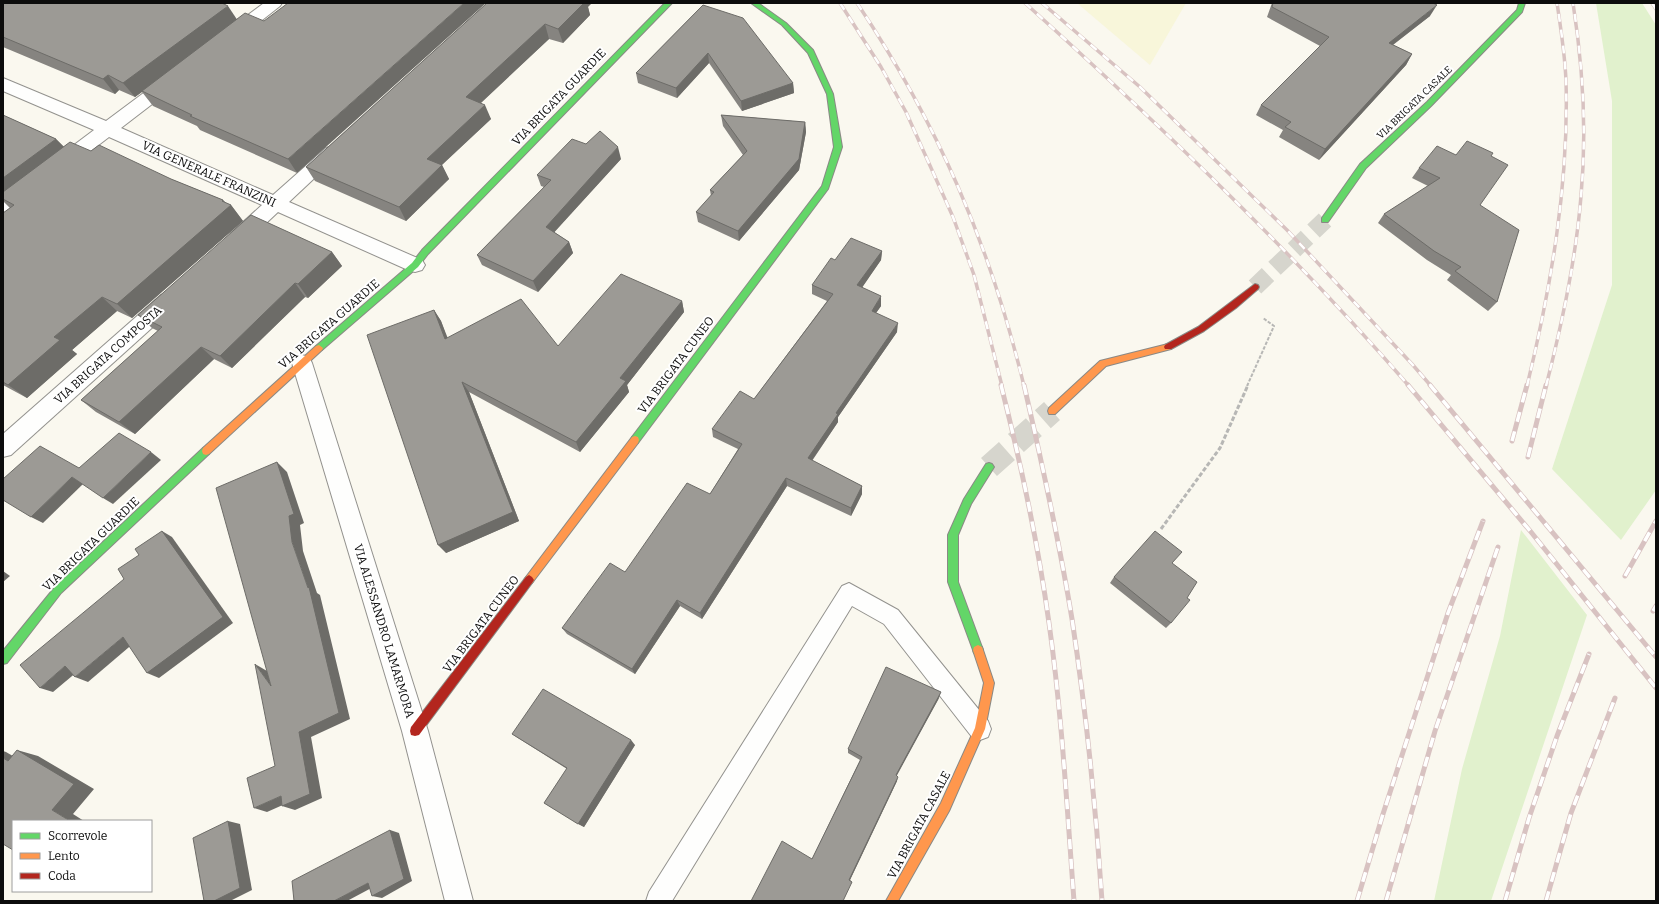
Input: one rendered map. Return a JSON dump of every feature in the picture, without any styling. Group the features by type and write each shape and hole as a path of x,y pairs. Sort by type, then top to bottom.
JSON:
{"street":[{"path":"217,46 274,3"},
{"name":"VIA BRIGATA GUARDIE","path":"3,659 58,590 163,490 302,363 415,265 425,252 669,3"},
{"name":"VIA BRIGATA CUNEO","path":"415,731 825,187 838,147 830,94 811,52 784,24 754,3"},
{"name":"VIA BRIGATA CASALE","path":"1325,220 1363,166 1429,104 1520,11 1522,3"},
{"path":"3,208 185,70"},
{"name":"VIA GENERALE FRANZINI","path":"3,84 109,128 415,265"},
{"path":"222,252 345,140"},
{"path":"1052,410 1104,363 1164,349 1201,329 1241,300 1255,287"},
{"name":"VIA BRIGATA COMPOSTA","path":"3,448 181,289"},
{"name":"VIA ALESSANDRO LAMARMORA","path":"302,363 415,731 459,901"},
{"name":"VIA BRIGATA CASALE","path":"892,901 945,807 980,729 989,683 970,626 953,582 953,536 967,502 989,467"}],"lane":[{"path":"658,901 849,593 891,617 980,729"}],"path":[{"path":"1161,529 1220,448 1274,326 1241,300"}],"shaded area":[{"path":"1077,3 1186,3 1150,65"}],"green space":[{"path":"1596,3 1642,3 1656,25 1656,490 1621,540 1552,469 1612,285 1612,101"},
{"path":"1521,530 1587,615 1491,901 1434,901 1462,769 1500,636"}],"building":[{"path":"3,3 222,3 228,6 123,83 108,75 103,79 3,37"},
{"path":"288,3 464,3 288,159 190,116 192,115 142,91 245,13 264,21"},
{"path":"487,3 584,3 558,29 545,24 466,97 485,105 427,159 442,165 399,207 306,167"},
{"path":"1273,3 1433,3 1437,5 1389,43 1412,54 1325,149 1285,127 1291,122 1261,105 1329,37 1272,7"},
{"path":"703,5 743,18 793,83 741,101 708,53 676,88 636,73"},
{"path":"3,115 56,139 3,178"},
{"path":"721,115 805,122 799,159 738,231 696,212 714,192 710,190 747,151"},
{"path":"600,131 618,147 546,227 569,242 533,281 477,255 551,180 537,175 572,139 586,144"},
{"path":"1467,141 1493,153 1491,156 1508,165 1480,205 1519,230 1497,302 1455,271 1461,267 1434,251 1384,214 1440,178 1419,168 1437,146 1456,155"},
{"path":"70,142 91,151 99,145 171,179 223,200 222,201 231,205 117,304 102,297 54,337 60,340 8,385 3,382 3,213 14,205 3,199 3,192"},
{"path":"251,215 332,252 298,284 295,283 220,356 201,347 119,422 81,400 162,327 138,315"},
{"path":"851,238 882,251 857,285 881,296 872,311 898,323 836,413 838,414 808,458 862,486 851,508 786,478 700,613 677,600 632,669 562,628 610,563 625,572 687,483 710,494 742,444 712,429 740,391 754,399 833,294 812,285 831,258 835,260"},
{"path":"621,274 682,301 620,378 626,381 576,442 462,382 513,512 438,545 367,335 434,310 445,339 521,299 558,346"},
{"path":"119,433 151,452 103,498 72,477 31,517 3,500 3,479 40,446 79,468"},
{"path":"277,462 294,514 289,516 292,542 308,588 309,587 339,713 299,732 310,794 282,806 281,796 254,808 247,778 275,766 255,664 271,686 216,488"},
{"path":"162,531 223,617 147,673 123,637 75,677 65,666 40,688 20,665 124,579 118,569 139,555 135,549"},
{"path":"1155,531 1182,552 1172,563 1197,582 1187,598 1190,600 1171,623 1114,577"},
{"path":"886,667 941,692 896,775 898,777 849,880 852,882 843,901 751,901 782,841 812,859 862,757 848,749"},
{"path":"543,689 631,740 578,824 544,803 567,768 512,734"},
{"path":"17,750 74,784 52,810 68,820 12,820 12,849 3,844 3,758 8,761"},
{"path":"228,821 240,888 214,901 204,901 193,838"},
{"path":"390,830 404,879 372,896 368,883 334,901 294,901 292,881"}],"tunnel":[{"path":"1255,287 1325,220"},
{"path":"989,467 1052,411"}],"railway":[{"path":"840,3 881,67 906,112 953,217 974,275 1002,386"},
{"path":"857,3 886,48 912,94 958,187 978,235 995,284 1024,386"},
{"path":"1025,3 1223,188 1318,285 1409,386"},
{"path":"1042,3 1140,87 1287,230 1431,386"},
{"path":"1527,386 1551,273 1557,235 1565,158 1566,81 1564,52 1557,3"},
{"path":"1546,386 1558,339 1572,268 1579,220 1583,172 1584,123 1582,75 1573,3"},
{"path":"1652,3 1656,9"},
{"path":"1001,385 1040,563 1054,658 1061,727 1074,901"},
{"path":"1024,385 1062,560 1072,619 1090,760 1102,901"},
{"path":"1408,385 1531,532 1656,688"},
{"path":"1430,385 1656,657"},
{"path":"1512,441 1527,385"},
{"path":"1528,457 1546,385"},
{"path":"1357,901 1383,814 1448,613 1483,521"},
{"path":"1625,576 1656,521"},
{"path":"1386,901 1435,731 1498,547"},
{"path":"1653,611 1656,606"},
{"path":"1505,901 1529,818 1557,736 1589,654"},
{"path":"1546,901 1571,813 1615,698"}],"traffic: fast":[{"path":"319,348 415,265 425,252 669,3"},
{"path":"635,440 825,187 838,147 830,94 811,52 784,24 754,3"},
{"path":"1325,220 1363,166 1429,104 1520,11 1522,3"},
{"path":"3,659 58,590 206,451"},
{"path":"978,650 953,582 953,535 967,502 989,467"}],"traffic: slow":[{"path":"1052,411 1103,363 1168,347"},
{"path":"206,451 319,348"},
{"path":"529,580 635,440"},
{"path":"892,901 945,807 980,729 989,683 978,650"}],"traffic: jam":[{"path":"1168,347 1201,329 1233,306 1255,287"},
{"path":"415,731 529,580"}]}
